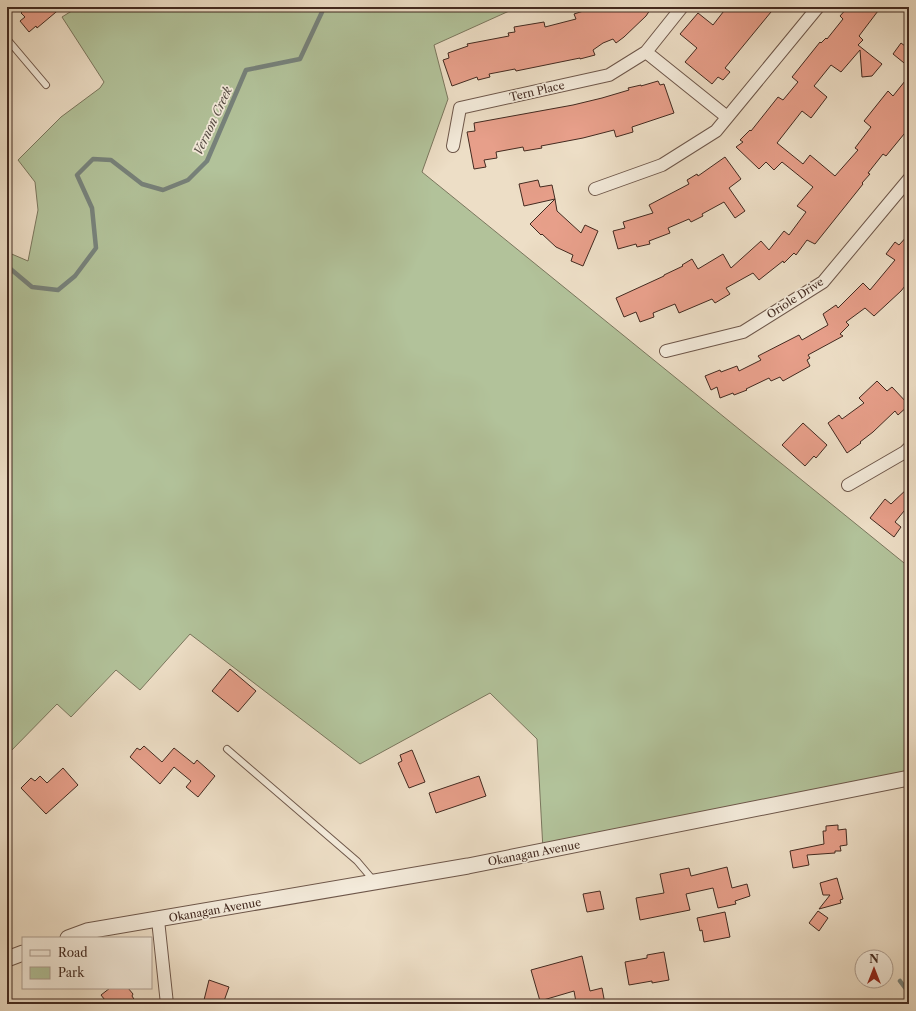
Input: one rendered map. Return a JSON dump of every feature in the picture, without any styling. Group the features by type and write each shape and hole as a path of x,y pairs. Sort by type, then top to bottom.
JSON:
{"street":[{"name":"Tern Place","path":"453,146 460,108 609,75 646,52 682,7"},
{"path":"595,189 662,165 716,131 818,7"},
{"path":"646,52 727,117"},
{"name":"Oriole Drive","path":"666,351 743,332 823,282 909,179"},
{"path":"848,486 905,452 909,448"},
{"name":"Okanagan Avenue","path":"71,937 87,931 468,866 909,778"},
{"name":"Okanagan Avenue","path":"158,920 166,1004"},
{"path":"7,959 22,953"}],"lane":[{"path":"7,40 46,85"},
{"path":"227,749 357,861 375,882"}],"green space":[{"path":"78,7 518,7 434,45 448,99 422,172 909,567 909,776 543,850 537,739 490,693 360,764 190,634 140,690 116,670 71,717 57,704 7,755 7,252 28,261 38,210 35,182 18,160 61,117 100,88 104,82 62,17"}],"building":[{"path":"27,7 62,7 37,28 36,26 29,32 20,21 25,17 21,13"},
{"path":"596,7 652,7 646,16 616,43 613,39 603,43 593,50 595,55 516,71 515,69 489,74 490,77 478,80 477,77 452,86 443,60 449,58 448,53 468,46 467,44 509,36 508,33 515,32 514,27 544,22 545,27 576,19 574,14"},
{"path":"727,7 764,7 771,12 725,68 730,72 723,80 718,77 712,84 685,62 697,48 680,34 698,13 713,25"},
{"path":"848,7 881,7 859,36 863,40 858,45 882,64 872,76 862,77 860,50 841,72 831,65 814,86 827,97 811,118 802,111 777,143 803,164 810,155 835,176 858,150 855,148 871,127 864,121 888,91 893,96 909,76 909,128 886,156 883,154 868,173 870,174 862,183 863,184 815,244 807,240 796,255 794,253 784,263 783,261 759,280 753,273 726,288 730,294 715,303 712,299 679,313 675,304 653,313 654,317 640,322 636,312 624,317 616,298 664,276 683,266 682,265 692,259 698,269 723,254 731,268 761,241 769,250 784,231 789,235 806,212 797,206 813,187 782,162 774,170 766,162 759,169 736,147 743,142 740,140 750,130 751,131 778,97 783,100 798,82 792,77 820,42 821,43 826,38 827,39 843,19 840,16"},
{"path":"901,43 909,49 909,67 893,54"},
{"path":"658,81 660,85 664,84 674,113 632,127 633,132 616,137 614,130 541,146 542,148 524,151 523,147 496,152 497,158 484,160 486,167 474,169 467,132 475,131 474,123 573,105 629,90 628,88"},
{"path":"725,157 741,179 729,188 745,211 735,218 724,202 691,222 689,219 668,228 670,233 649,241 650,244 637,247 636,244 618,249 613,231 625,228 623,222 653,213 649,205 689,184 687,180 697,174 698,176"},
{"path":"538,180 540,187 552,185 555,199 524,206 519,184"},
{"path":"555,199 557,211 581,233 585,225 598,231 583,266 571,261 573,255 556,247 530,224"},
{"path":"909,234 909,281 901,291 874,316 865,308 846,322 849,325 840,334 843,336 808,355 810,358 807,360 810,366 783,381 780,377 771,381 769,378 746,389 747,390 720,398 717,387 711,390 705,376 720,370 721,372 737,366 739,371 761,360 758,356 799,335 802,340 828,325 823,314 836,305 838,308 863,283 870,290 895,260 886,254 895,242 899,245"},
{"path":"877,381 887,391 892,387 909,405 898,415 895,411 860,442 861,443 847,453 828,423 839,415 842,419 864,403 859,398"},
{"path":"803,423 827,445 816,458 814,456 805,466 782,445"},
{"path":"909,487 909,505 895,522 901,527 894,537 870,518 885,499 891,504"},
{"path":"230,669 256,691 238,712 212,691"},
{"path":"144,746 162,762 174,748 194,764 197,760 215,776 198,797 186,787 191,781 174,767 160,784 130,757 137,748 140,750"},
{"path":"412,750 425,782 409,788 398,763 402,761 400,755"},
{"path":"63,768 78,785 46,814 21,788 31,778 35,781 40,776 47,783"},
{"path":"479,776 486,796 436,813 429,793"},
{"path":"838,825 838,830 846,829 847,845 840,846 841,851 835,851 835,853 807,855 809,865 793,868 790,851 824,844 823,831 826,831 826,826"},
{"path":"727,867 732,888 747,884 750,896 735,901 736,904 718,908 713,888 686,894 690,910 640,920 636,898 664,893 660,874 689,868 691,876"},
{"path":"837,878 843,899 840,900 841,903 819,909 830,895 823,895 820,883"},
{"path":"600,891 604,909 587,912 583,894"},
{"path":"818,911 828,918 819,931 809,923"},
{"path":"725,912 730,937 704,942 702,930 700,931 697,918"},
{"path":"664,952 669,980 629,985 625,962 647,958 647,955"},
{"path":"582,956 590,991 602,988 605,1004 588,1004 587,1000 576,1002 574,991 540,1001 531,970"},
{"path":"209,980 229,987 224,1001 203,1004"},
{"path":"109,989 129,989 133,994 132,996 137,1004 108,1004 101,995"}],"waterway":[{"name":"Vernon Creek","path":"7,266 32,287 58,290 75,276 96,248 92,208 77,175 93,159 111,160 142,184 163,190 188,180 207,161 246,70 300,59 322,12 322,7"},
{"path":"900,981 909,993"}]}
